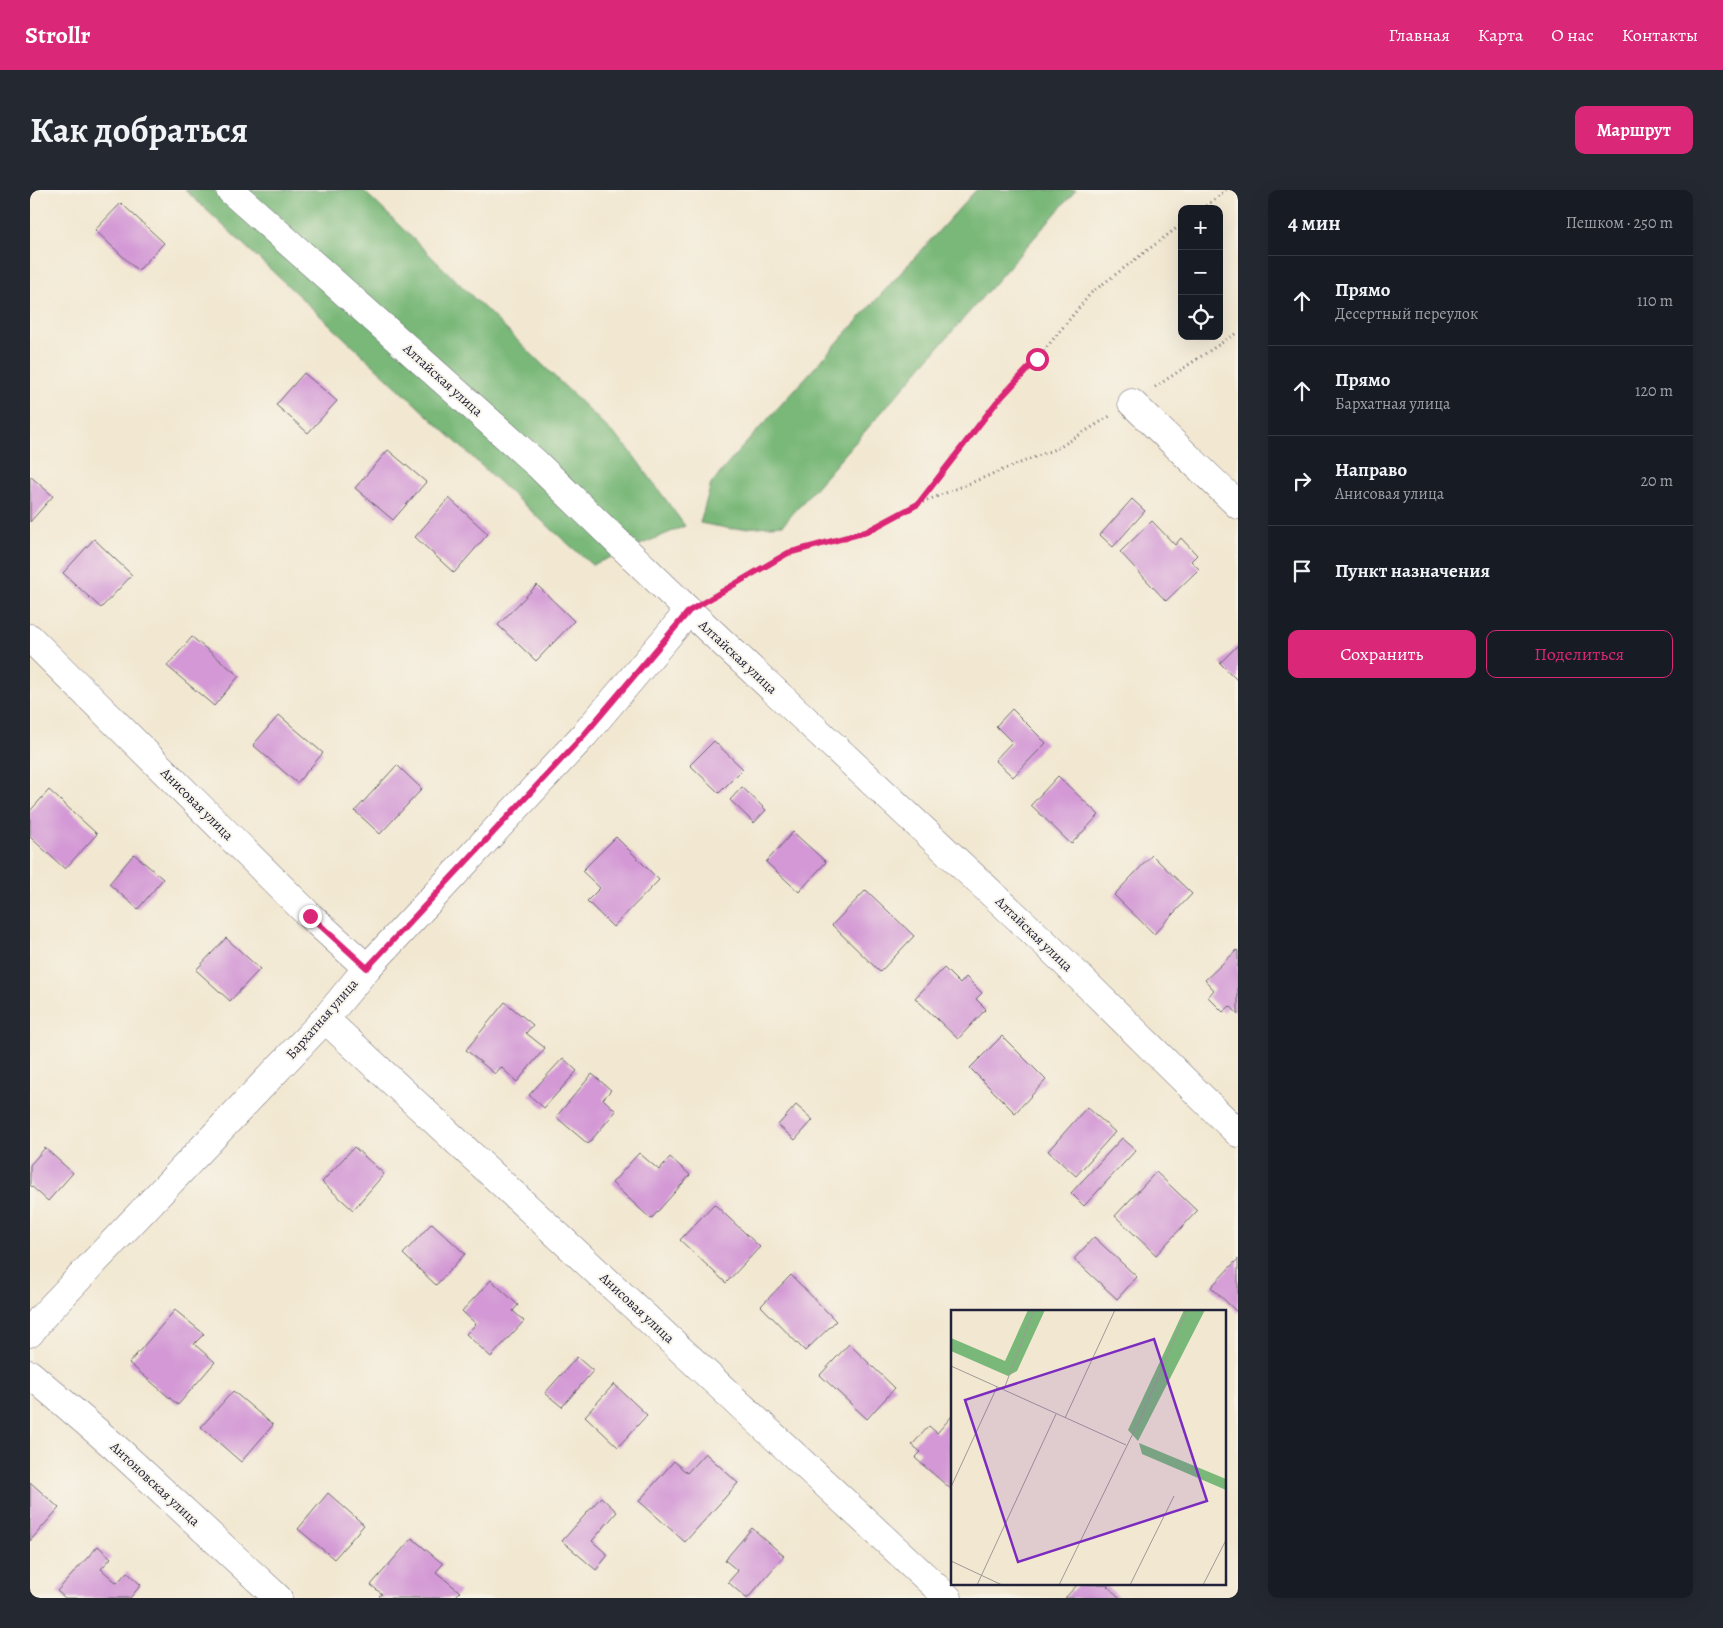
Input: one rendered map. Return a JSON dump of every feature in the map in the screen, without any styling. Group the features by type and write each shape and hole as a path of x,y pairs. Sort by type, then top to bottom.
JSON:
{"street":[{"name":"Алтайская улица","path":"230,190 537,464 689,611 1047,945 1238,1134"},
{"path":"1132,403 1238,505"},
{"name":"Бархатная улица","path":"34,1320 325,1019 367,968 584,735 689,611"},
{"name":"Анисовая улица","path":"30,638 310,916 367,968"},
{"name":"Анисовая улица","path":"325,1019 948,1598"},
{"name":"Антоновская улица","path":"30,1374 115,1447 278,1598"}],"path":[{"path":"1207,205 1226,190"},
{"path":"918,504 996,403 1037,359 1091,293 1178,227"},
{"path":"689,611 788,553 866,532 918,504 1060,447 1132,403 1238,332"}],"green space":[{"path":"185,190 363,190 628,448 685,526 592,565 514,496"},
{"path":"976,190 1076,190 783,525 732,529 700,523 711,484"}],"building":[{"path":"121,203 164,243 138,271 95,230"},
{"path":"304,373 337,401 308,433 276,405"},
{"path":"388,450 426,482 393,520 355,488"},
{"path":"30,476 53,496 30,522"},
{"path":"449,498 488,534 454,573 415,537"},
{"path":"1132,499 1145,511 1113,547 1100,535"},
{"path":"1152,521 1175,545 1181,538 1197,555 1191,561 1199,569 1166,601 1120,552"},
{"path":"94,539 132,575 101,608 63,573"},
{"path":"537,585 574,621 536,661 498,625"},
{"path":"192,637 239,676 214,706 167,666"},
{"path":"1238,645 1238,681 1220,663"},
{"path":"1012,709 1046,743 1013,777 995,760 1012,742 996,726"},
{"path":"279,715 323,753 297,783 253,745"},
{"path":"714,741 743,769 719,793 690,765"},
{"path":"397,765 422,789 380,834 355,811"},
{"path":"1058,776 1099,815 1071,844 1031,805"},
{"path":"742,787 766,810 754,823 730,800"},
{"path":"49,790 97,834 65,869 30,837 30,811"},
{"path":"793,832 826,862 799,892 766,862"},
{"path":"616,837 659,880 613,927 587,901 600,888 582,871"},
{"path":"134,854 163,879 138,909 109,884"},
{"path":"1152,855 1192,894 1154,934 1114,895"},
{"path":"866,890 914,936 880,972 832,925"},
{"path":"226,938 260,969 230,1001 196,970"},
{"path":"1237,950 1238,1014 1230,1006 1223,1012 1208,997 1214,990 1205,980"},
{"path":"944,968 960,984 966,977 982,993 976,999 986,1009 958,1039 915,998"},
{"path":"505,1002 533,1025 526,1033 545,1048 517,1082 501,1067 495,1074 466,1050"},
{"path":"1002,1036 1046,1080 1015,1113 970,1068"},
{"path":"563,1058 577,1071 544,1108 529,1095"},
{"path":"592,1074 611,1090 603,1099 616,1111 588,1144 556,1117"},
{"path":"796,1105 813,1120 795,1140 778,1125"},
{"path":"1087,1107 1115,1132 1076,1176 1048,1151"},
{"path":"1122,1138 1136,1150 1084,1206 1071,1193"},
{"path":"354,1147 384,1174 353,1210 322,1182"},
{"path":"45,1148 73,1173 48,1201 30,1185 30,1165"},
{"path":"639,1153 659,1170 670,1157 690,1175 651,1219 612,1183"},
{"path":"1156,1172 1197,1211 1156,1255 1115,1216"},
{"path":"714,1204 760,1247 726,1283 680,1240"},
{"path":"432,1223 465,1254 436,1285 403,1254"},
{"path":"1094,1237 1137,1277 1117,1299 1074,1259"},
{"path":"1238,1259 1238,1313 1211,1287"},
{"path":"791,1275 836,1321 805,1351 761,1306"},
{"path":"491,1280 518,1305 513,1311 524,1321 491,1357 466,1334 476,1324 462,1311"},
{"path":"175,1310 204,1334 194,1344 215,1362 178,1405 129,1363"},
{"path":"849,1344 895,1388 867,1419 820,1375"},
{"path":"577,1357 593,1371 562,1407 545,1393"},
{"path":"614,1384 647,1415 618,1447 585,1416"},
{"path":"233,1391 273,1425 241,1462 201,1427"},
{"path":"951,1417 951,1489 915,1458 921,1452 912,1445 929,1426 937,1433"},
{"path":"705,1453 738,1483 685,1542 639,1501 674,1461 687,1473"},
{"path":"30,1482 59,1508 30,1541"},
{"path":"328,1493 364,1525 334,1559 298,1529"},
{"path":"601,1497 617,1512 592,1541 608,1555 596,1570 562,1541"},
{"path":"752,1528 784,1556 746,1598 728,1582 738,1571 725,1560"},
{"path":"412,1538 443,1564 436,1572 460,1592 454,1598 381,1598 379,1596 382,1594 371,1585"},
{"path":"98,1546 111,1558 101,1569 117,1583 127,1572 141,1585 130,1598 65,1598 57,1591"},
{"path":"1076,1586 1107,1586 1120,1598 1065,1598"}],"route":[{"path":"310,916 367,968 584,735 689,611 788,553 866,532 918,504 996,403 1037,359"}]}
